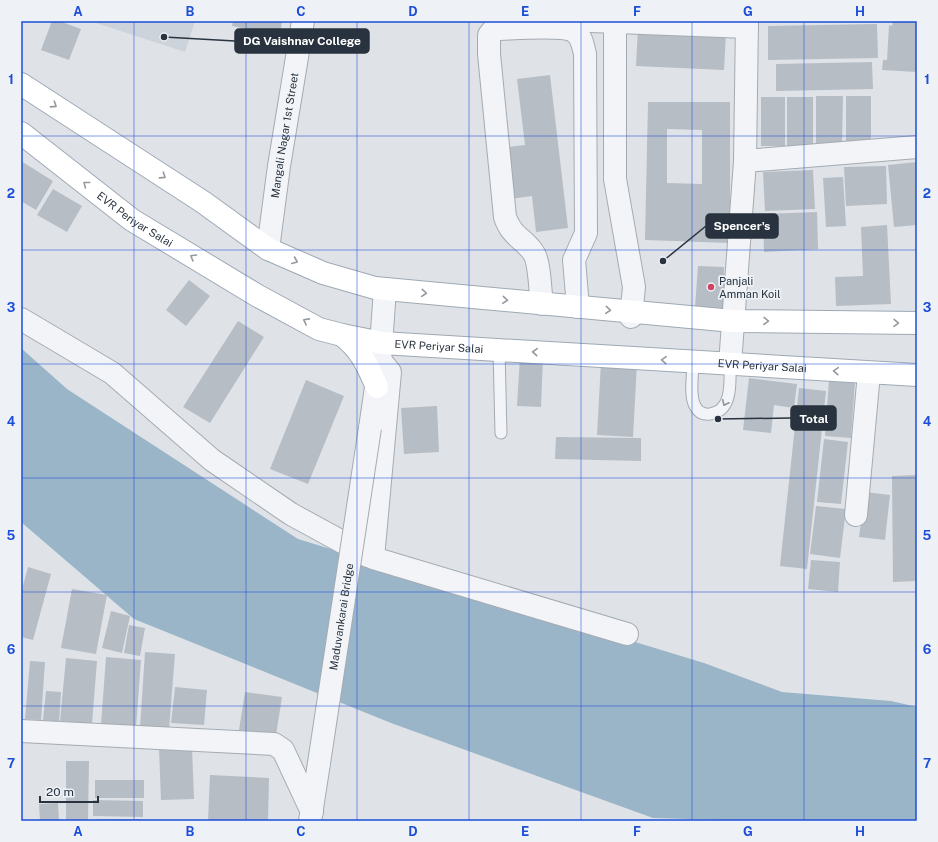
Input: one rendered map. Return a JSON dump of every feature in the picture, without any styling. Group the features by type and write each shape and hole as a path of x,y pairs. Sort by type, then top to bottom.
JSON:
{"main road":[{"path":"21,84 203,202 268,249 323,273 385,289 578,307 632,314 733,321 917,323"},
{"name":"EVR Periyar Salai","path":"21,133 132,220 258,296 319,329 342,336 381,352 499,350 917,375"},
{"path":"342,336 357,348 363,356 377,387"}],"street":[{"name":"Mangali Nagar 1st Street","path":"268,249 280,158 303,21"},
{"path":"591,21 747,24 745,161 730,364"},
{"path":"615,22 615,179 634,287 632,314"},
{"path":"542,304 534,254 515,236 508,227 505,217 489,54 489,35 494,29 555,27 574,31 581,40 585,54 586,232 574,260 578,307"},
{"path":"745,161 917,147"},
{"name":"Maduvankarai Bridge","path":"312,812 377,387 385,289"},
{"path":"21,319 112,373 212,460 291,514 373,558 628,634"},
{"path":"373,558 390,372 381,352"},
{"path":"856,515 869,373"},
{"path":"21,731 274,744 283,750 312,812"}],"lane":[{"path":"499,350 502,433"},
{"path":"693,362 694,405 699,412 705,415 720,412 725,406 730,387 730,364"}],"shaded area":[{"path":"90,21 195,21 185,52"}],"water":[{"path":"21,348 67,389 298,539 704,663 782,692 891,701 917,707 917,821 762,821 653,818 391,723 134,619 21,522"}],"building":[{"path":"52,21 59,21 81,29 69,60 41,50"},
{"path":"233,21 282,21 280,35 232,26"},
{"path":"893,21 917,21 917,72 882,70 883,60 887,60 889,25 892,26"},
{"path":"877,24 878,58 768,60 768,26"},
{"path":"638,28 726,32 724,70 636,66"},
{"path":"872,62 873,89 776,91 776,64"},
{"path":"550,75 568,228 536,232 532,196 510,199 507,147 525,145 517,79"},
{"path":"816,96 843,96 842,145 816,145"},
{"path":"846,96 871,96 871,145 846,146"},
{"path":"761,97 785,97 785,146 761,146"},
{"path":"787,97 813,97 813,145 787,146"},
{"path":"648,102 730,102 730,243 645,240","holes":["667,129 702,130 702,184 667,183"]},
{"path":"21,161 53,181 36,210 21,201"},
{"path":"917,162 917,225 894,227 888,165"},
{"path":"886,166 887,204 846,206 844,167"},
{"path":"813,170 815,209 765,211 763,172"},
{"path":"843,177 846,226 826,227 823,178"},
{"path":"53,189 82,206 67,232 37,215"},
{"path":"817,212 818,249 764,252 763,214"},
{"path":"887,225 891,304 836,306 835,277 863,276 861,227"},
{"name":"Panjali Amman Koil","path":"698,266 724,267 724,308 695,307"},
{"path":"189,280 210,296 186,326 166,310"},
{"path":"238,321 264,337 210,423 183,407"},
{"path":"520,357 543,358 541,407 517,406"},
{"path":"601,362 637,364 633,437 597,435"},
{"path":"749,378 797,384 794,408 774,405 771,433 743,430"},
{"path":"306,380 344,396 308,484 270,469"},
{"path":"829,380 855,382 851,438 825,436"},
{"path":"799,388 826,391 807,569 780,566"},
{"path":"437,406 439,452 404,454 401,408"},
{"path":"556,437 641,438 641,461 555,459"},
{"path":"824,439 848,442 841,504 817,502"},
{"path":"917,475 917,581 893,582 892,476"},
{"path":"865,492 890,495 885,540 859,537"},
{"path":"816,506 846,509 840,558 810,554"},
{"path":"811,560 840,562 838,592 808,589"},
{"path":"28,567 51,574 33,640 21,637 21,593"},
{"path":"72,589 107,595 96,654 61,648"},
{"path":"111,611 130,616 122,653 102,648"},
{"path":"129,625 145,628 140,656 124,653"},
{"path":"145,652 175,654 169,730 140,728"},
{"path":"106,657 141,660 136,727 101,724"},
{"path":"66,658 97,661 92,724 60,721"},
{"path":"30,661 45,662 41,720 25,719"},
{"path":"175,687 207,690 204,725 171,723"},
{"path":"46,691 61,692 59,722 43,720"},
{"path":"245,692 282,697 276,735 239,730"},
{"path":"192,748 194,799 161,800 159,749"},
{"path":"66,761 89,761 88,821 66,821"},
{"path":"210,775 269,778 268,821 208,821"},
{"path":"95,780 144,780 144,798 95,798"},
{"path":"93,800 143,801 143,817 93,816"},
{"path":"58,803 59,821 40,821 39,804"},
{"path":"96,819 141,819 141,821 96,821"}],"place":[{"name":"DG Vaishnav College","path":"164,37"},
{"name":"Spencer's","path":"663,261"},
{"name":"Panjali Amman Koil","path":"711,287"},
{"name":"Total","path":"718,419"}]}
